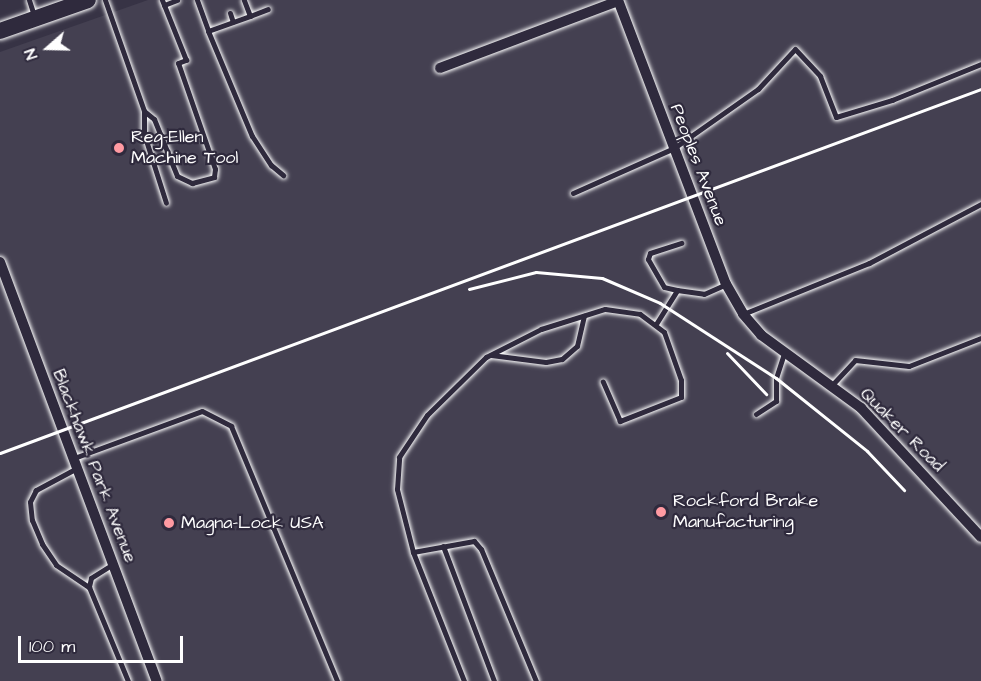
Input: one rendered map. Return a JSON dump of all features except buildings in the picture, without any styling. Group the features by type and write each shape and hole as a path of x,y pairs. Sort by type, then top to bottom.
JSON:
{"main road":[{"path":"0,31 88,0"}],"street":[{"path":"440,68 618,1"},
{"name":"Peoples Avenue","path":"618,1 726,285 760,335"},
{"name":"Blackhawk Park Avenue","path":"0,262 157,681"},
{"name":"Quaker Road","path":"760,335 861,408 981,537"}],"lane":[{"path":"29,0 35,19"},
{"path":"105,0 144,111 144,134 166,203"},
{"path":"144,111 154,119 177,176 192,183 214,177 215,169 177,63 186,60 163,2 177,0"},
{"path":"197,0 252,136 283,176"},
{"path":"244,0 250,16"},
{"path":"208,31 268,9"},
{"path":"230,13 233,22"},
{"path":"573,193 674,148 758,89 795,48 820,76 836,117 892,100 981,64"},
{"path":"744,314 869,263 981,204"},
{"path":"681,243 650,253 648,259 664,287 704,294 726,285"},
{"path":"656,324 677,290"},
{"path":"464,681 413,552 397,489 399,457 427,415 490,355 541,329 605,309 640,314 664,332 681,380 681,397 620,421 603,382"},
{"path":"490,355 546,362 562,359 577,346 584,316"},
{"path":"831,386 855,360 909,366 981,338"},
{"path":"756,414 776,401 776,378 784,352"},
{"path":"128,681 89,587 56,565 42,544 32,520 30,502 36,490 75,464 202,411 231,426 336,681"},
{"path":"413,552 474,541 481,549 536,681"},
{"path":"443,546 494,681"},
{"path":"89,587 91,578 113,564"}],"shaded area":[{"path":"148,0 981,0 981,681 0,681 0,52"}],"railway":[{"path":"0,453 981,89"},
{"path":"469,289 536,272 602,278 660,303 776,378 867,451 904,490"},
{"path":"727,353 766,394"}],"place":[{"name":"Reg-Ellen Machine Tool","path":"119,148"},
{"name":"Rockford Brake Manufacturing","path":"661,512"},
{"name":"Magna-Lock USA","path":"169,523"}]}
